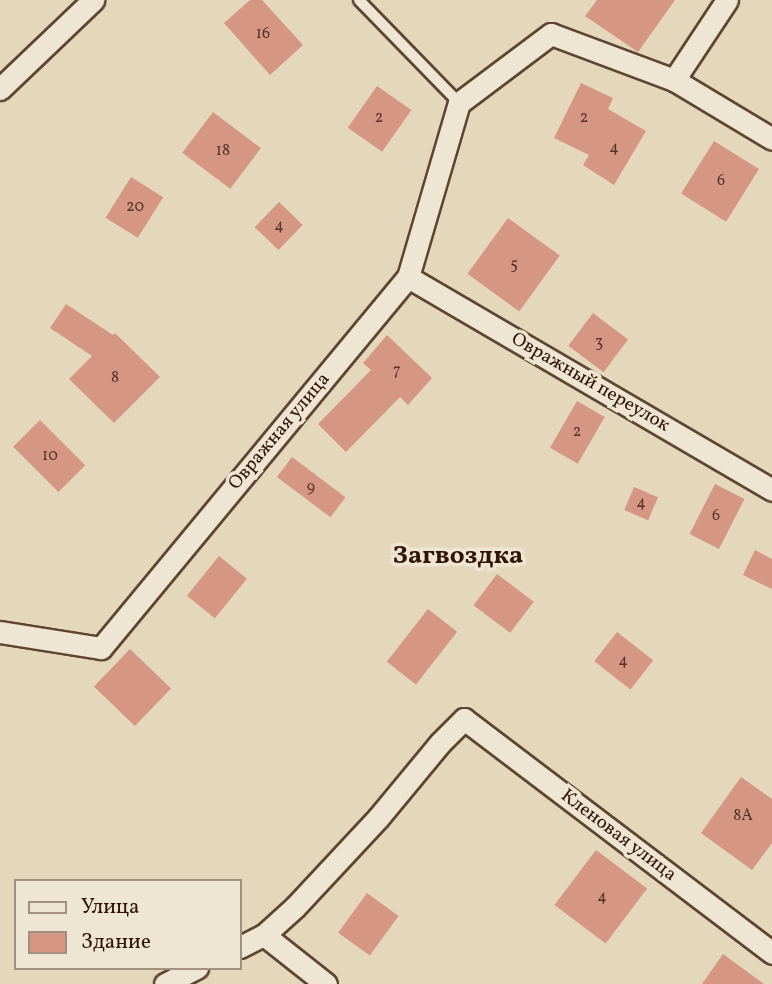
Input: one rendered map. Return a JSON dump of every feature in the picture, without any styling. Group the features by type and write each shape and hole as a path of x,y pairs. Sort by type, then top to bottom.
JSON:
{"street":[{"path":"0,89 93,0"},
{"path":"674,80 727,0"},
{"path":"459,103 551,34 674,80 772,139"},
{"name":"Овражная улица","path":"0,632 101,648 408,277 459,103"},
{"name":"Овражный переулок","path":"408,277 772,490"},
{"name":"Кленовая улица","path":"264,935 378,818 440,743 464,719 772,953"},
{"path":"242,946 264,935 326,984"},
{"path":"165,984 193,970"}],"lane":[{"path":"359,0 459,103"}],"building":[{"path":"250,0 262,0 303,45 270,75 224,23"},
{"path":"597,0 675,0 638,52 585,16"},
{"path":"581,83 613,98 608,109 646,131 614,185 583,165 589,155 554,138"},
{"path":"377,86 411,110 382,152 348,128"},
{"path":"213,112 261,148 230,189 182,153"},
{"path":"714,141 759,169 726,222 681,194"},
{"path":"131,177 163,197 138,238 106,218"},
{"path":"279,202 303,225 278,250 255,227"},
{"path":"508,218 560,256 519,311 467,274"},
{"path":"66,304 113,335 115,333 160,377 114,423 69,379 92,356 50,328"},
{"path":"593,313 628,339 603,372 568,346"},
{"path":"387,335 432,378 408,405 400,397 346,452 318,424 371,370 363,363"},
{"path":"577,401 605,417 578,464 550,448"},
{"path":"40,420 85,465 58,492 13,447"},
{"path":"292,457 346,497 330,517 277,477"},
{"path":"715,484 744,499 719,549 690,534"},
{"path":"634,487 658,497 648,520 624,510"},
{"path":"755,550 772,559 772,589 743,575"},
{"path":"219,556 247,579 215,618 187,596"},
{"path":"497,574 534,602 510,633 474,605"},
{"path":"428,609 457,632 416,685 387,662"},
{"path":"617,632 653,660 630,689 594,661"},
{"path":"130,649 171,689 135,726 94,686"},
{"path":"741,777 772,799 772,843 752,870 701,833"},
{"path":"596,850 647,889 606,944 554,905"},
{"path":"367,893 399,916 370,956 338,933"},
{"path":"723,954 764,984 702,984"}],"district":[{"name":"Загвоздка","path":"458,557"}]}
